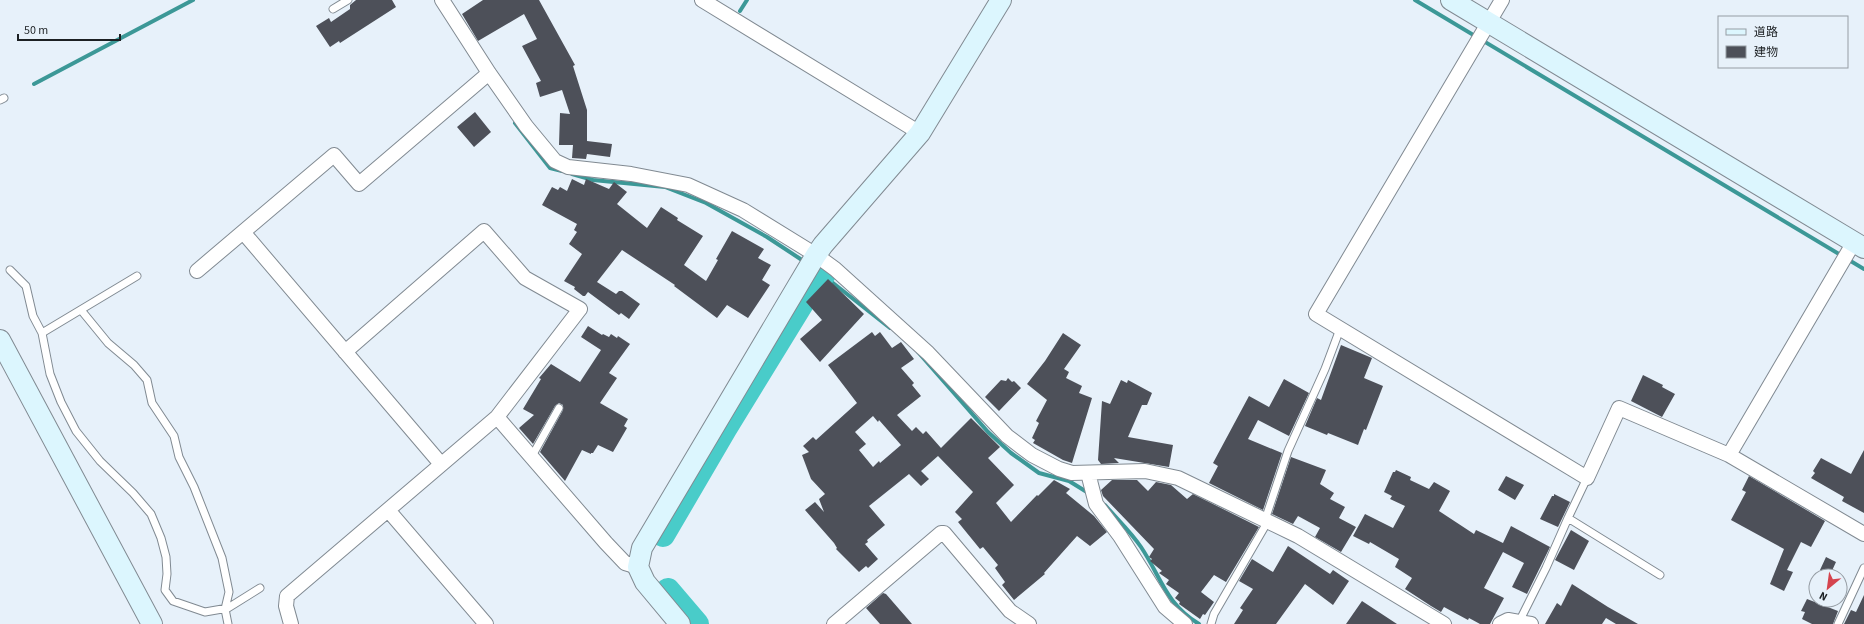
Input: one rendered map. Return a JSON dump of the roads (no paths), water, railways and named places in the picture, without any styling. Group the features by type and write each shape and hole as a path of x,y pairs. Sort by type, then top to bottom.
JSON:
{"street":[{"path":"442,0 488,73 526,126 555,161 568,167 631,174 688,185 743,210 816,255 882,310 928,353 1007,436 1032,455 1059,469 1072,473 1145,471 1178,478 1298,536 1444,624"},
{"path":"702,0 920,133"},
{"path":"680,624 645,582 638,566 642,548 653,527 816,255 920,133 1000,0"},
{"path":"1450,0 1482,34 1852,252 1729,455"},
{"path":"1502,0 1316,314 1587,478 1618,408 1729,455 1864,534"},
{"path":"197,271 334,155 359,184 488,73"},
{"path":"291,624 286,606 287,596 497,417 580,309 525,278 484,231 346,352"},
{"path":"243,232 441,464"},
{"path":"0,340 152,624"},
{"path":"497,417 625,563 638,566"},
{"path":"1088,473 1096,504 1120,536 1165,607 1185,624"},
{"path":"388,510 486,624"},
{"path":"834,624 941,533 944,533 1010,611 1028,624"},
{"path":"1500,624 1508,620 1525,623"}],"lane":[{"path":"333,9 348,0"},
{"path":"10,270 26,286 32,316 42,333 50,374 61,402 76,431 100,461 133,493 151,514 161,538 166,557 167,574 165,590 173,601 205,612 225,609 260,588"},
{"path":"42,333 137,276"},
{"path":"81,310 108,343 134,365 148,380 152,403 174,436 179,457 194,487 222,558 229,592 225,609 228,624"},
{"path":"1211,624 1214,614 1266,521 1288,451 1325,369 1340,329"},
{"path":"532,456 559,408"},
{"path":"1525,623 1546,568 1587,478"},
{"path":"1568,518 1660,575"},
{"path":"1838,624 1864,568"}],"waterway":[{"path":"34,84 193,0"},
{"path":"740,11 747,0"},
{"path":"1415,0 1864,269"},
{"path":"515,123 550,168 562,171"},
{"path":"572,174 593,180 665,187 706,203 767,237 805,262"},
{"path":"814,268 890,328"},
{"path":"663,535 725,429 817,279 824,274"},
{"path":"918,352 988,432 1011,453 1039,473 1069,481 1090,494"},
{"path":"1105,505 1137,541 1165,589 1178,607 1199,624"},
{"path":"668,590 697,624"}]}
